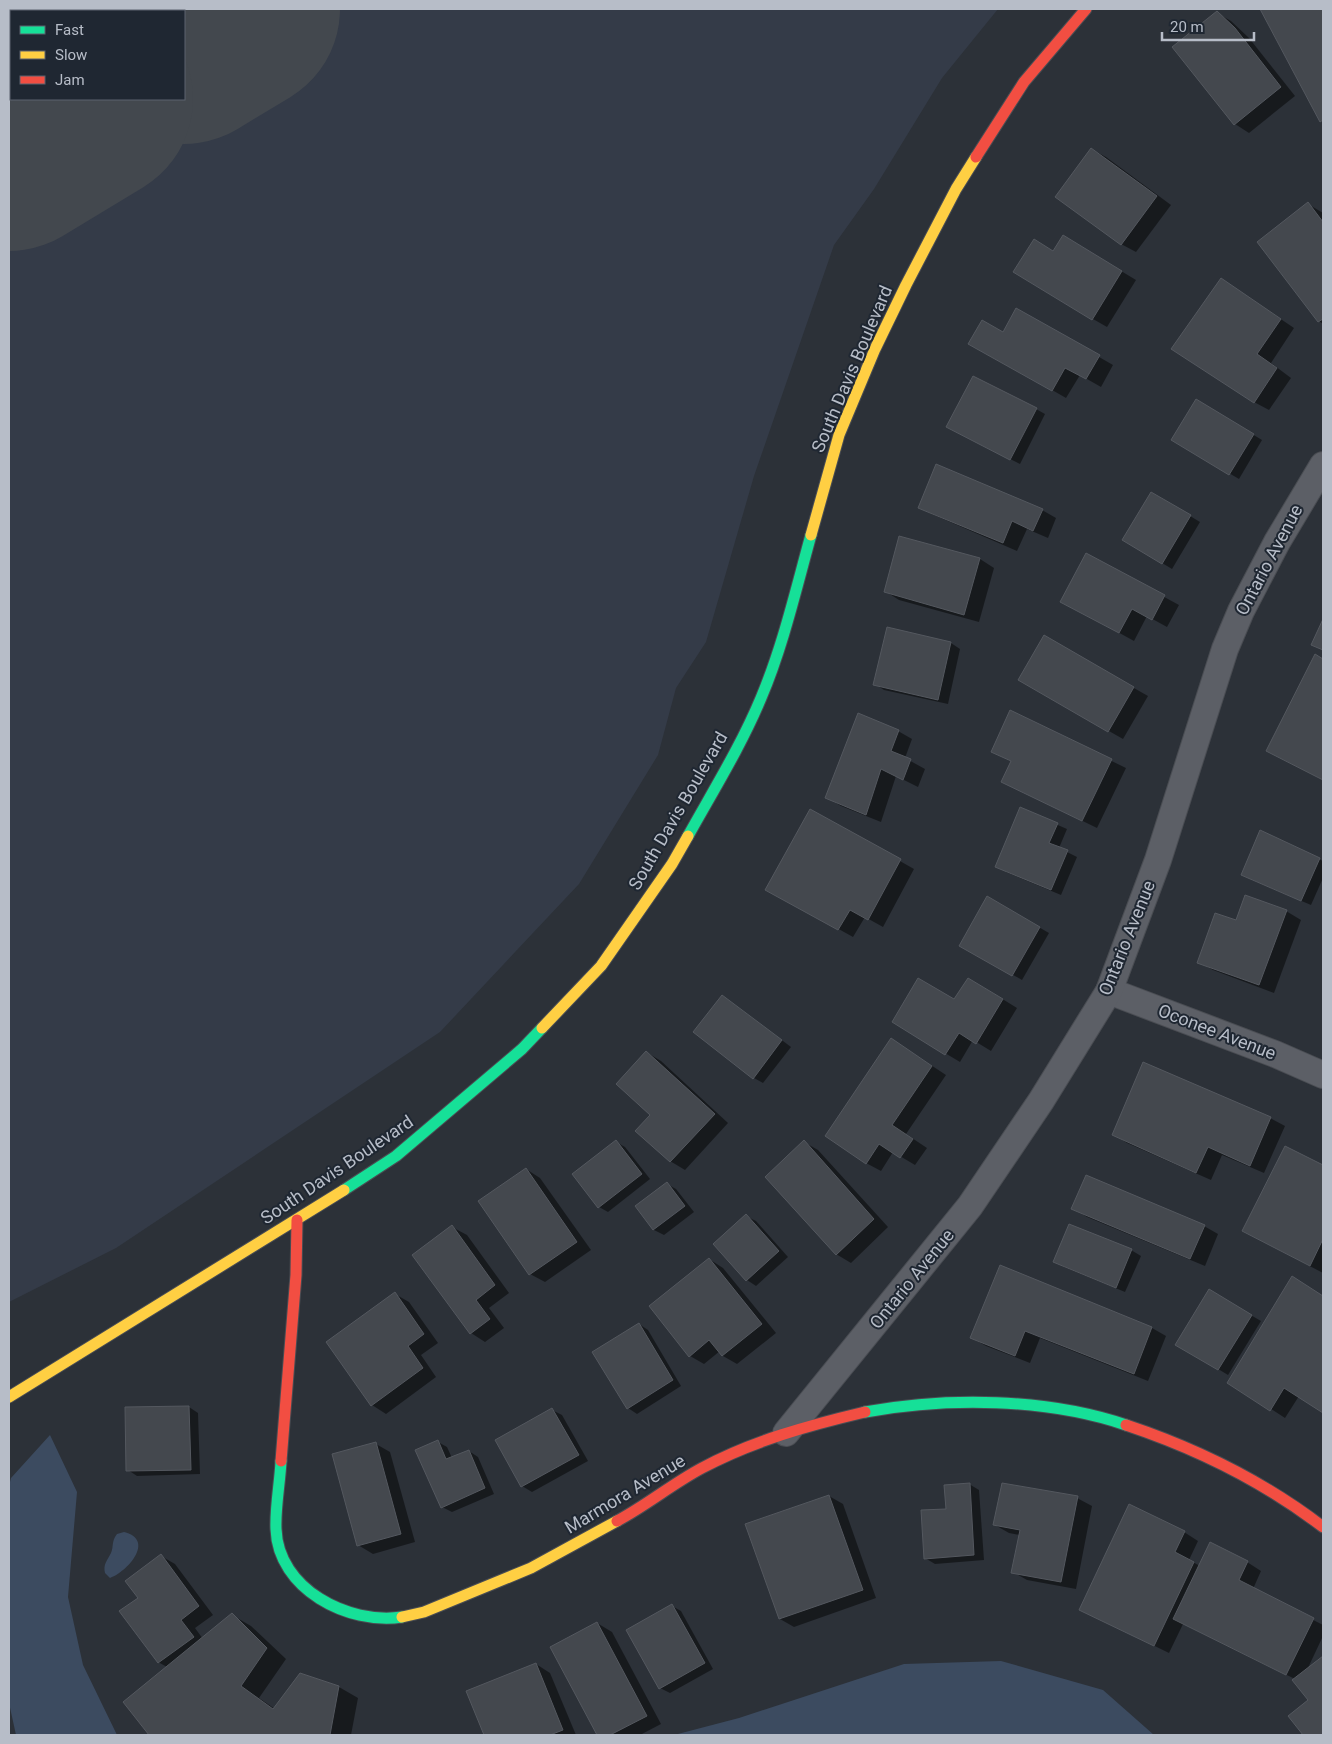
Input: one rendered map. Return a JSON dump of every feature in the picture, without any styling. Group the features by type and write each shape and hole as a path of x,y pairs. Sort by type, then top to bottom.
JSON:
{"street":[{"name":"South Davis Boulevard","path":"9,1397 297,1220 396,1156 522,1050 601,966 672,864 735,752 761,699 780,646 839,435 875,349 906,285 956,189 1024,82 1086,9"},
{"name":"Ontario Avenue","path":"786,1433 970,1206 1041,1101 1109,991 1158,860 1225,648 1241,611 1277,542 1323,465"},
{"name":"Oconee Avenue","path":"1109,991 1275,1054 1323,1075"},
{"name":"Marmora Avenue","path":"297,1220 296,1275 276,1529 279,1548 290,1570 310,1592 336,1608 365,1618 408,1617 424,1612 544,1561 631,1514 665,1490 720,1458 786,1433 870,1412 916,1405 1010,1405 1102,1418 1172,1441 1226,1465 1302,1509 1323,1527"}],"shaded area":[{"path":"9,9 998,9 942,78 874,189 834,245 754,476 706,642 676,688 658,755 579,884 440,1032 116,1248 9,1302"},
{"path":"50,1435 77,1492 68,1597 83,1665 117,1735 16,1735 9,1703 9,1486 11,1478"},
{"path":"124,1532 133,1536 138,1542 138,1548 130,1563 117,1575 110,1578 105,1573 105,1565 111,1553 115,1537 117,1534"},
{"path":"1001,1661 1103,1690 1154,1735 674,1735 739,1718 904,1664"}],"building":[{"path":"1260,9 1323,9 1323,120 1320,122"},
{"path":"1217,11 1235,28 1281,87 1234,125 1172,47"},
{"path":"1091,148 1157,196 1121,245 1055,197"},
{"path":"1308,202 1323,222 1323,319 1318,322 1257,242"},
{"path":"1063,235 1122,271 1092,320 1013,272 1034,239 1053,251"},
{"path":"1221,278 1281,319 1257,354 1277,368 1254,403 1171,349"},
{"path":"1016,308 1100,355 1086,379 1065,368 1052,391 968,344 982,320 1003,332"},
{"path":"973,376 1037,408 1010,460 946,427"},
{"path":"1196,399 1254,434 1229,475 1171,440"},
{"path":"936,464 1043,509 1033,531 1012,521 1003,543 918,508"},
{"path":"1151,492 1191,515 1162,564 1122,540"},
{"path":"899,536 980,558 964,615 884,592"},
{"path":"1086,553 1165,595 1152,620 1132,609 1119,633 1060,602"},
{"path":"1323,619 1323,650 1311,645"},
{"path":"887,627 951,642 938,700 873,685"},
{"path":"1044,635 1134,687 1108,732 1018,680"},
{"path":"1315,654 1323,659 1323,780 1266,751"},
{"path":"1010,710 1112,759 1082,821 1001,782 1011,761 991,752"},
{"path":"858,713 899,730 891,751 911,759 903,780 881,769 866,815 825,798"},
{"path":"1020,807 1058,823 1049,843 1068,850 1051,890 995,867"},
{"path":"810,809 901,859 868,920 850,910 838,930 765,890"},
{"path":"1260,830 1320,858 1301,901 1241,875"},
{"path":"1245,895 1287,910 1259,985 1197,963 1215,913 1236,920"},
{"path":"987,896 1040,927 1012,976 959,946"},
{"path":"918,978 954,999 968,978 1003,999 976,1044 959,1033 945,1055 892,1022"},
{"path":"722,995 782,1040 753,1079 693,1032"},
{"path":"891,1038 932,1066 892,1125 913,1139 900,1158 879,1144 866,1164 825,1136"},
{"path":"646,1051 715,1114 670,1162 635,1131 650,1115 616,1084"},
{"path":"1143,1062 1271,1117 1250,1166 1208,1147 1196,1173 1112,1135"},
{"path":"616,1140 642,1174 598,1208 572,1174"},
{"path":"804,1140 874,1219 836,1255 765,1177"},
{"path":"1285,1146 1323,1165 1323,1239 1310,1266 1242,1231"},
{"path":"526,1168 577,1242 529,1275 478,1201"},
{"path":"1086,1175 1205,1225 1190,1259 1071,1209"},
{"path":"667,1182 685,1206 653,1230 635,1206"},
{"path":"746,1214 779,1251 746,1281 713,1244"},
{"path":"1069,1224 1132,1249 1116,1288 1053,1262"},
{"path":"452,1225 495,1285 476,1300 490,1319 470,1334 412,1255"},
{"path":"709,1258 762,1324 722,1356 709,1340 689,1357 649,1306"},
{"path":"1000,1265 1152,1327 1134,1374 1025,1331 1015,1356 970,1338"},
{"path":"1292,1276 1323,1296 1323,1413 1284,1388 1270,1411 1227,1383"},
{"path":"1209,1289 1252,1315 1218,1370 1175,1345"},
{"path":"395,1292 424,1334 408,1346 423,1368 371,1406 326,1342"},
{"path":"639,1323 673,1380 627,1409 592,1352"},
{"path":"189,1406 191,1470 126,1471 125,1407"},
{"path":"552,1408 579,1455 521,1487 495,1440"},
{"path":"438,1440 446,1459 469,1450 485,1488 441,1508 415,1450"},
{"path":"376,1442 401,1534 357,1546 332,1454"},
{"path":"970,1483 974,1555 924,1559 921,1510 946,1509 944,1485"},
{"path":"1002,1483 1078,1496 1061,1582 1011,1573 1020,1530 993,1525"},
{"path":"829,1495 863,1590 779,1619 745,1524"},
{"path":"1129,1504 1185,1531 1175,1552 1194,1562 1154,1646 1079,1610"},
{"path":"1210,1542 1248,1561 1239,1580 1314,1618 1286,1675 1173,1619"},
{"path":"161,1554 199,1606 181,1620 194,1637 158,1663 119,1611 138,1598 125,1581"},
{"path":"672,1604 705,1663 659,1689 626,1630"},
{"path":"232,1613 267,1648 241,1686 273,1709 300,1673 339,1686 330,1735 149,1735 123,1702"},
{"path":"597,1622 647,1716 610,1735 597,1735 550,1647"},
{"path":"1323,1656 1323,1735 1303,1735 1288,1716 1308,1700 1292,1680"},
{"path":"536,1663 563,1730 550,1735 484,1735 466,1691"}],"taxiway":[{"path":"185,29 218,14 237,9"},
{"path":"9,146 55,100"}],"runway":[{"path":"185,40 237,9"},
{"path":"9,148 88,100"}],"traffic: fast":[{"path":"688,836 736,751 761,698 783,638 811,535"},
{"path":"344,1190 396,1156 522,1049 542,1028"},
{"path":"865,1412 930,1404 963,1402 997,1403 1063,1409 1126,1425"},
{"path":"281,1461 276,1529 280,1550 289,1569 303,1585 319,1598 339,1608 360,1615 381,1618 402,1617"}],"traffic: slow":[{"path":"811,535 839,435 875,349 956,189 976,157"},
{"path":"542,1028 601,966 672,864 688,836"},
{"path":"9,1397 344,1190"},
{"path":"402,1617 424,1612 531,1568 617,1521"}],"traffic: jam":[{"path":"976,157 1024,82 1086,9"},
{"path":"281,1461 296,1275 297,1220"},
{"path":"617,1521 691,1474 721,1458 802,1428 865,1412"},
{"path":"1126,1425 1153,1434 1229,1468 1277,1495 1323,1527"}]}
